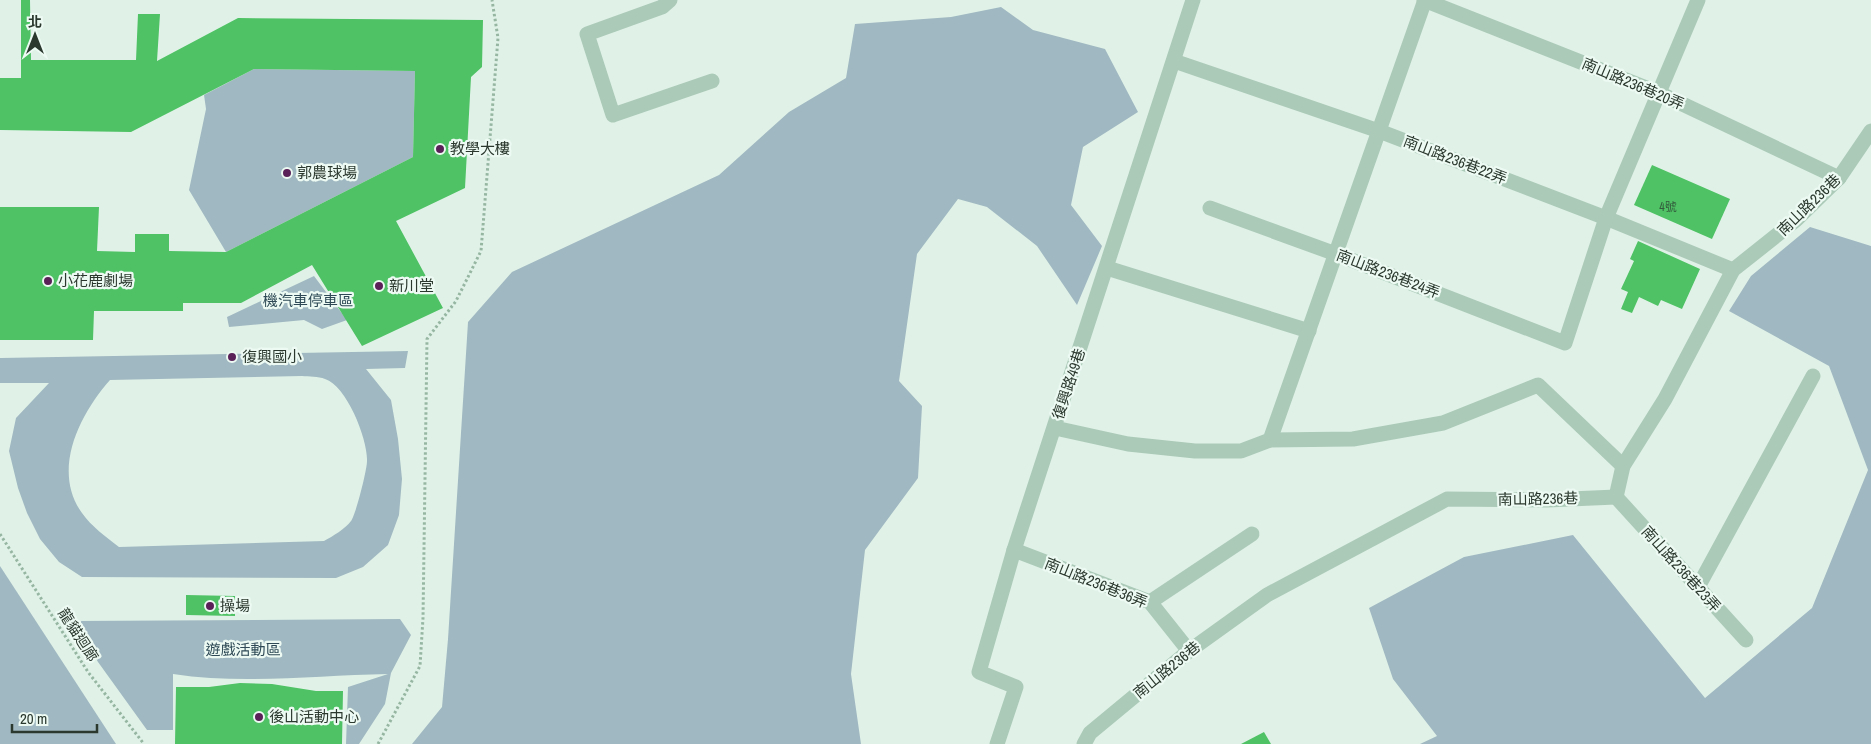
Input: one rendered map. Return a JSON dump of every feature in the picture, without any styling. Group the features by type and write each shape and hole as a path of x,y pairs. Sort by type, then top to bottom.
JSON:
{"lane":[{"path":"670,0 662,7 588,34 613,116 712,81"},
{"name":"復興路49巷","path":"997,744 1016,687 979,672 1014,550 1193,0"},
{"path":"1270,440 1425,0"},
{"name":"南山路236巷20弄","path":"1425,0 1659,94 1839,178"},
{"path":"1606,218 1698,0"},
{"name":"南山路236巷22弄","path":"1174,61 1379,131 1606,218 1733,270"},
{"name":"南山路236巷","path":"1084,744 1090,733 1189,650 1267,595 1447,500 1547,500 1616,497 1623,466 1665,399 1733,270 1796,220 1839,178 1871,131"},
{"name":"南山路236巷24弄","path":"1210,208 1336,254 1565,343 1606,218"},
{"path":"1107,268 1309,331"},
{"path":"1698,587 1813,376"},
{"path":"1055,428 1128,444 1195,451 1240,451 1270,440 1353,439 1442,423 1538,385 1623,466"},
{"name":"南山路236巷23弄","path":"1616,497 1746,640"},
{"path":"1150,602 1252,534"},
{"name":"南山路236巷36弄","path":"1014,550 1150,602 1189,650"}],"path":[{"path":"378,744 420,666 423,618 427,338 456,301 481,251 498,38 492,0"},
{"name":"龍貓迴廊","path":"0,534 88,672 144,744"}],"green space":[{"path":"1001,7 1033,30 1105,49 1138,112 1083,147 1071,205 1102,246 1077,305 1037,246 987,207 958,199 917,254 899,381 922,406 918,478 865,550 851,674 861,744 412,744 442,707 468,322 512,272 719,175 789,112 846,78 855,24 951,17"},
{"name":"郭農球場","path":"254,69 415,71 413,157 226,252 189,190 206,109 204,95"},
{"path":"1810,227 1871,246 1871,744 1420,744 1437,736 1393,679 1369,608 1464,557 1573,535 1705,698 1812,608 1868,470 1829,366 1729,311 1751,276"},
{"name":"機汽車停車區","path":"314,276 347,320 322,329 304,320 229,327 227,317"},
{"path":"408,351 405,368 366,369 391,400 398,439 402,479 399,515 388,545 363,567 336,578 82,577 59,562 40,539 27,513 18,488 9,451 16,418 49,383 0,383 0,358","holes":["305,376 325,379 341,392 355,415 364,440 366,452 365,473 353,517 346,527 331,537 324,541 119,547 94,527 82,513 73,496 69,479 69,461 73,443 80,426 89,409 110,380"]},
{"path":"0,566 116,744 0,744"},
{"name":"遊戲活動區","path":"400,619 411,635 391,673 385,704 359,744 346,744 348,687 388,674 227,679 173,674 173,730 147,730 98,662 73,621"}],"building":[{"name":"教學大樓","path":"21,0 30,0 31,60 136,60 138,14 160,14 157,61 238,18 483,20 482,67 471,77 465,188 396,221 443,308 362,346 312,265 241,303 183,303 183,311 94,311 93,340 0,340 0,207 99,207 97,251 135,252 135,234 169,234 169,251 226,252 413,157 415,71 254,69 131,132 0,130 0,78 21,78"},
{"path":"1652,165 1730,199 1712,239 1634,205"},
{"path":"1638,241 1700,269 1682,309 1661,300 1658,306 1639,297 1632,313 1621,309 1628,292 1621,289 1634,261 1630,259"},
{"name":"操場","path":"186,595 235,596 235,616 186,615"},
{"name":"後山活動中心","path":"240,683 272,684 316,691 343,691 342,744 175,744 176,687 209,687"},
{"path":"1264,732 1271,744 1241,744"}],"place":[{"name":"教學大樓","path":"440,149"},
{"name":"郭農球場","path":"287,173"},
{"name":"小花鹿劇場","path":"48,281"},
{"name":"新川堂","path":"379,286"},
{"name":"復興國小","path":"232,357"},
{"name":"操場","path":"210,606"},
{"name":"後山活動中心","path":"259,717"}]}
